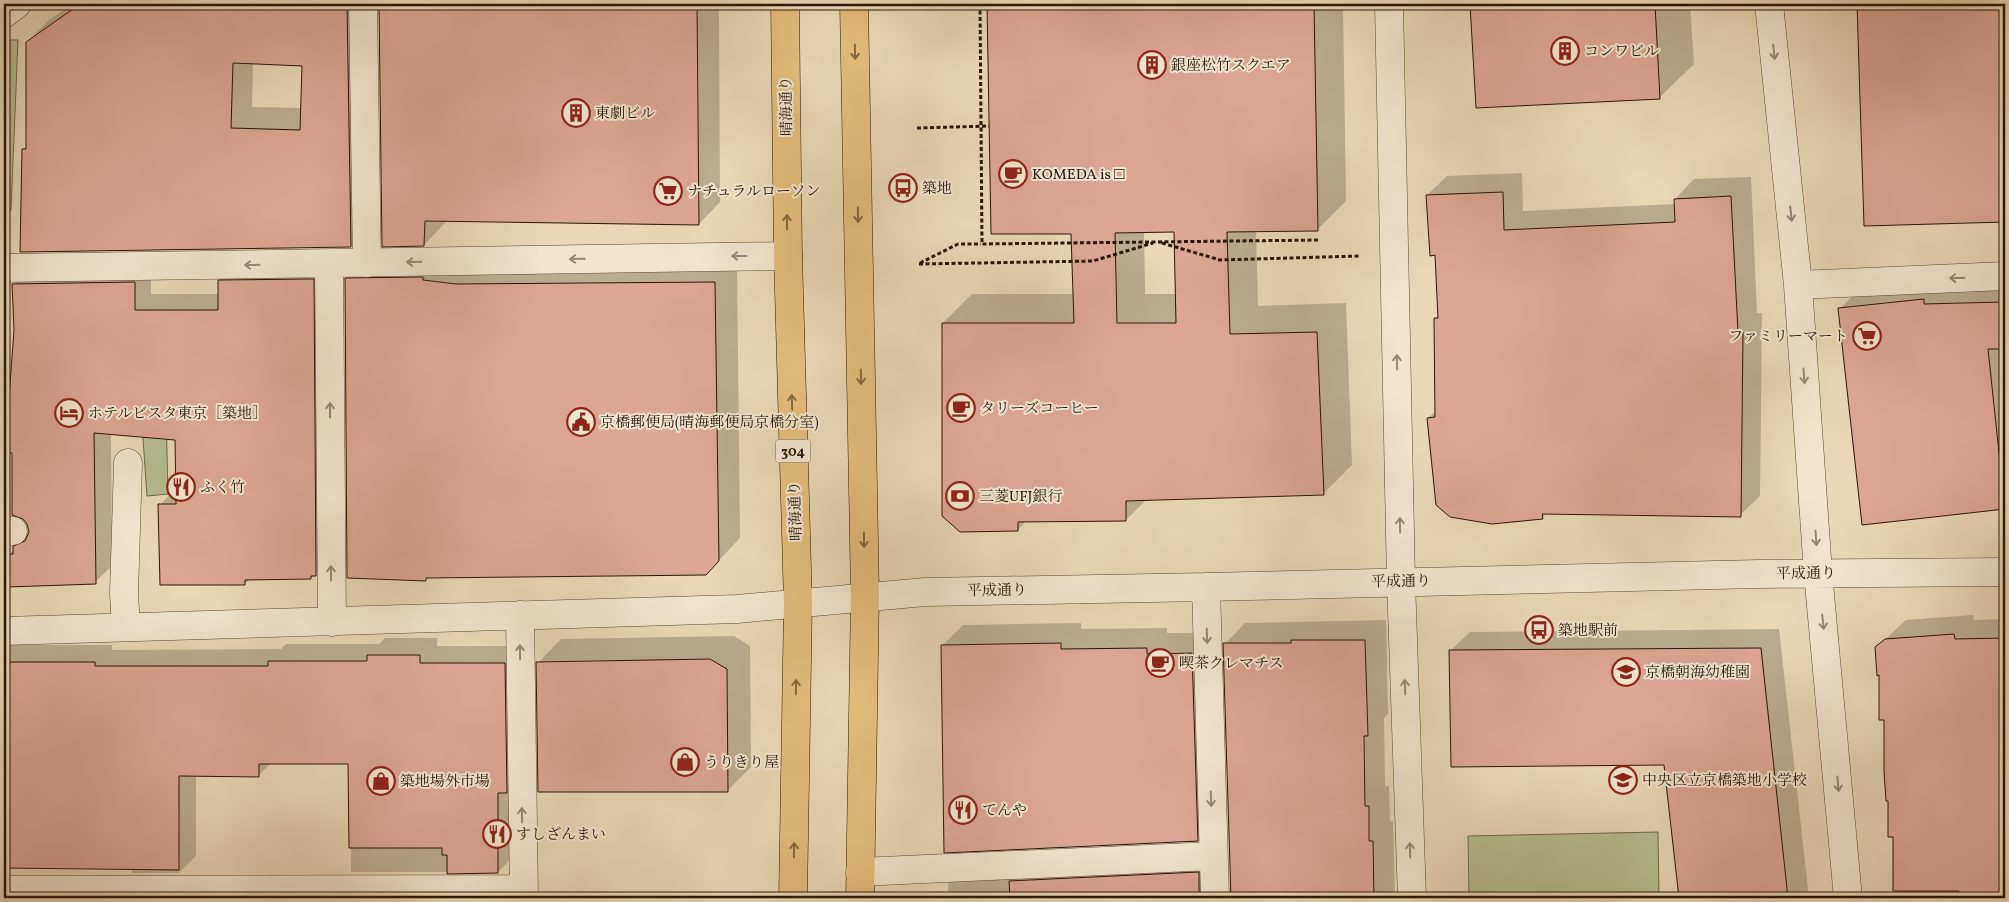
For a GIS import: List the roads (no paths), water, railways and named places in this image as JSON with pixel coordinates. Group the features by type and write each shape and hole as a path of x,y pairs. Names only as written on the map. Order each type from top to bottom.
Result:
{"main road":[{"name":"晴海通り","path":"785,4 788,256 798,603 793,898"},
{"path":"854,4 865,595 860,885"}],"street":[{"path":"4,14 17,4"},
{"path":"363,4 367,263"},
{"path":"1389,4 1401,581 1412,898"},
{"path":"1769,4 1798,285 1818,573 1848,898"},
{"path":"4,268 788,256"},
{"path":"329,264 332,622"},
{"path":"1798,285 2005,276"},
{"path":"126,627 124,594 128,463"},
{"name":"平成通り","path":"4,631 737,608 865,595 926,592 1206,588 1401,581 1818,573 2005,572"},
{"path":"1206,588 1215,898"},
{"path":"4,890 523,894 520,615"},
{"path":"860,885 914,870 1213,856"}],"place":[{"name":"コンワビル","path":"1565,51"},
{"name":"銀座松竹スクエア","path":"1152,65"},
{"name":"東劇ビル","path":"576,113"},
{"name":"KOMEDA is □","path":"1013,174"},
{"name":"築地","path":"903,188"},
{"name":"ナチュラルローソン","path":"668,191"},
{"name":"ファミリーマート","path":"1867,336"},
{"name":"タリーズコーヒー","path":"961,408"},
{"name":"ホテルビスタ東京［築地］","path":"69,413"},
{"name":"京橋郵便局(晴海郵便局京橋分室)","path":"581,422"},
{"name":"ふく竹","path":"181,487"},
{"name":"三菱UFJ銀行","path":"960,496"},
{"name":"築地駅前","path":"1539,630"},
{"name":"喫茶クレマチス","path":"1160,663"},
{"name":"京橋朝海幼稚園","path":"1626,672"},
{"name":"うりきり屋","path":"685,762"},
{"name":"中央区立京橋築地小学校","path":"1623,780"},
{"name":"築地場外市場","path":"381,781"},
{"name":"てんや","path":"963,810"},
{"name":"すしざんまい","path":"497,834"}]}
